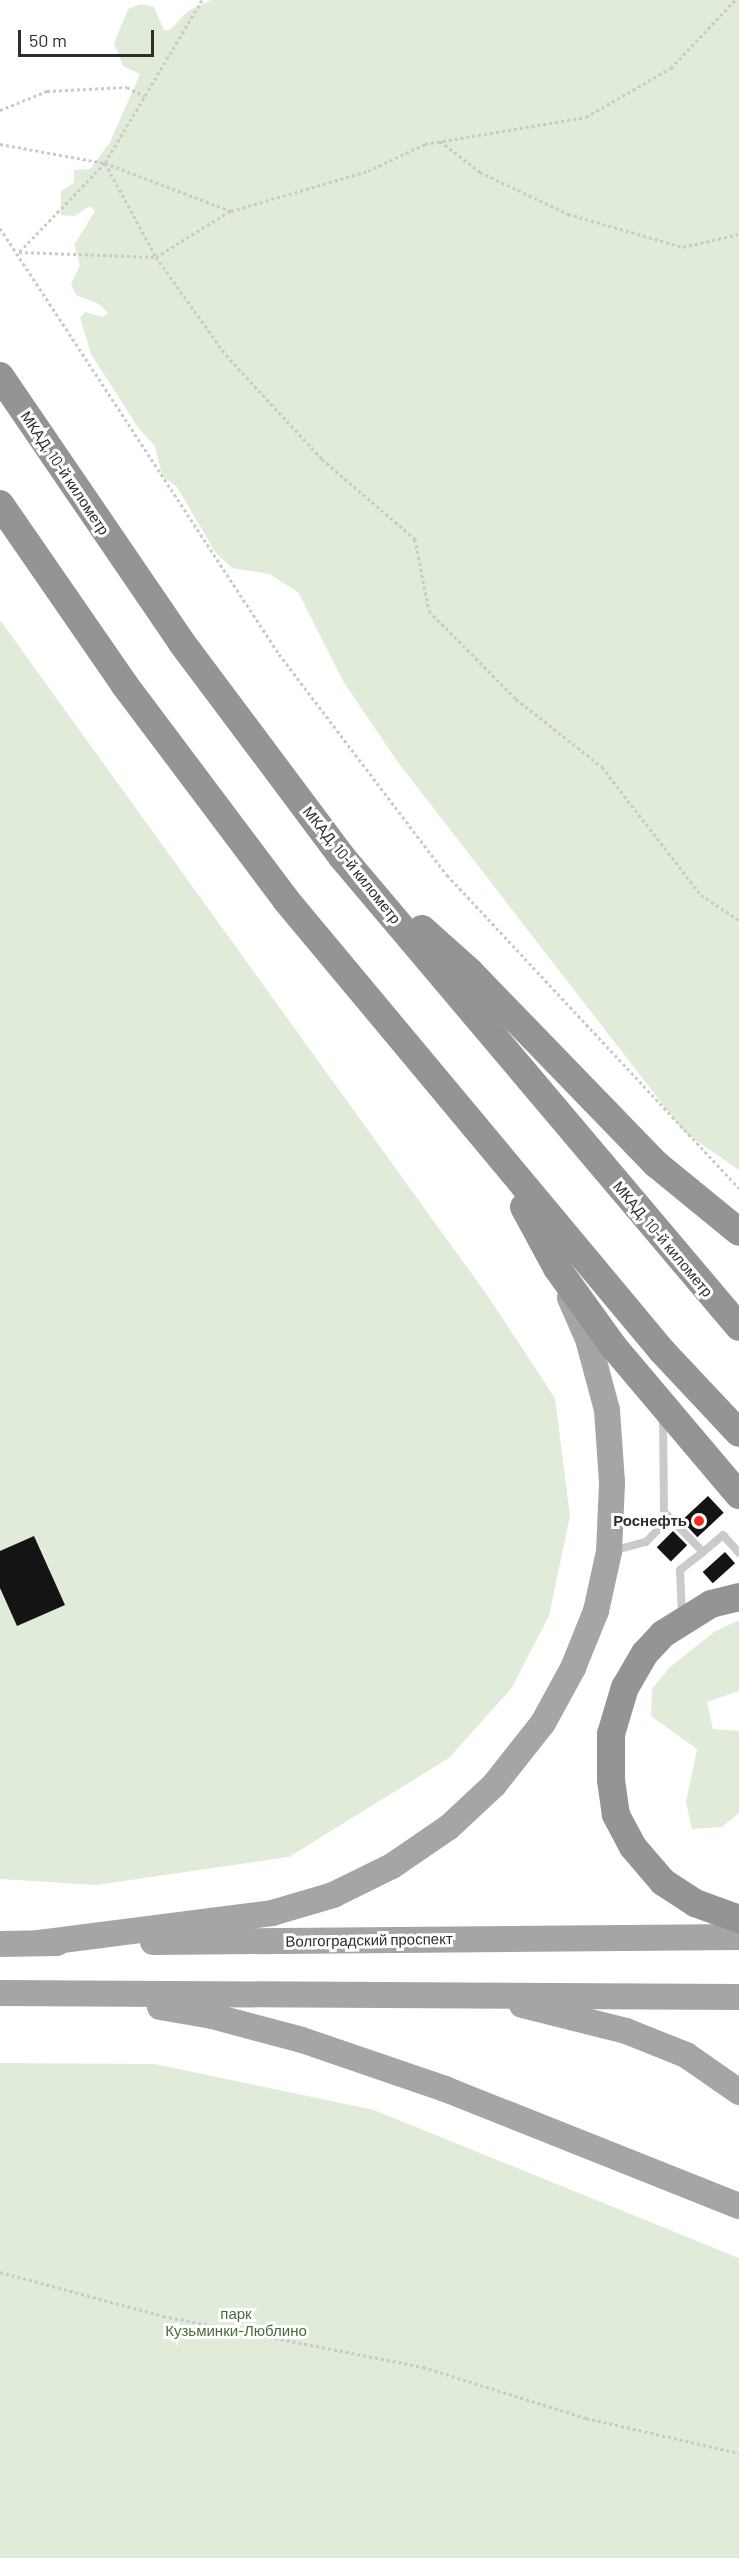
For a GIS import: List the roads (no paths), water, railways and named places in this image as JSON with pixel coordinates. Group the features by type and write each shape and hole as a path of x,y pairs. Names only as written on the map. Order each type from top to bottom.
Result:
{"highway":[{"name":"МКАД, 10-й километр","path":"0,376 182,643 342,856 739,1327"},
{"path":"0,504 124,684 279,891 470,1125 662,1351 739,1433"},
{"path":"342,856 469,971 656,1164 739,1232"},
{"path":"470,1125 518,1197 557,1268 662,1407 739,1495"},
{"path":"739,1597 711,1604 682,1621 645,1653 625,1687 611,1734 611,1780 616,1815 633,1847 663,1882 695,1903 739,1919"}],"main road":[{"path":"39,1943 272,1913 333,1895 392,1866 495,1785 543,1723 573,1668 596,1611 609,1552 612,1482 607,1410 588,1339 557,1268"},
{"name":"Волгоградский проспект","path":"0,1944 739,1936"},
{"path":"0,1993 739,1997"},
{"path":"83,1994 212,2016 302,2040 445,2089 739,2206"},
{"path":"495,1996 626,2031 686,2055 739,2092"}],"lane":[{"path":"662,1407 664,1512 703,1552"},
{"path":"609,1552 646,1542 669,1518"},
{"path":"682,1621 680,1570 723,1535 739,1553"}],"place":[{"name":"Роснефть","path":"699,1521"}],"park label":[{"name":"парк Кузьминки-Люблино","path":"236,2322"}]}
